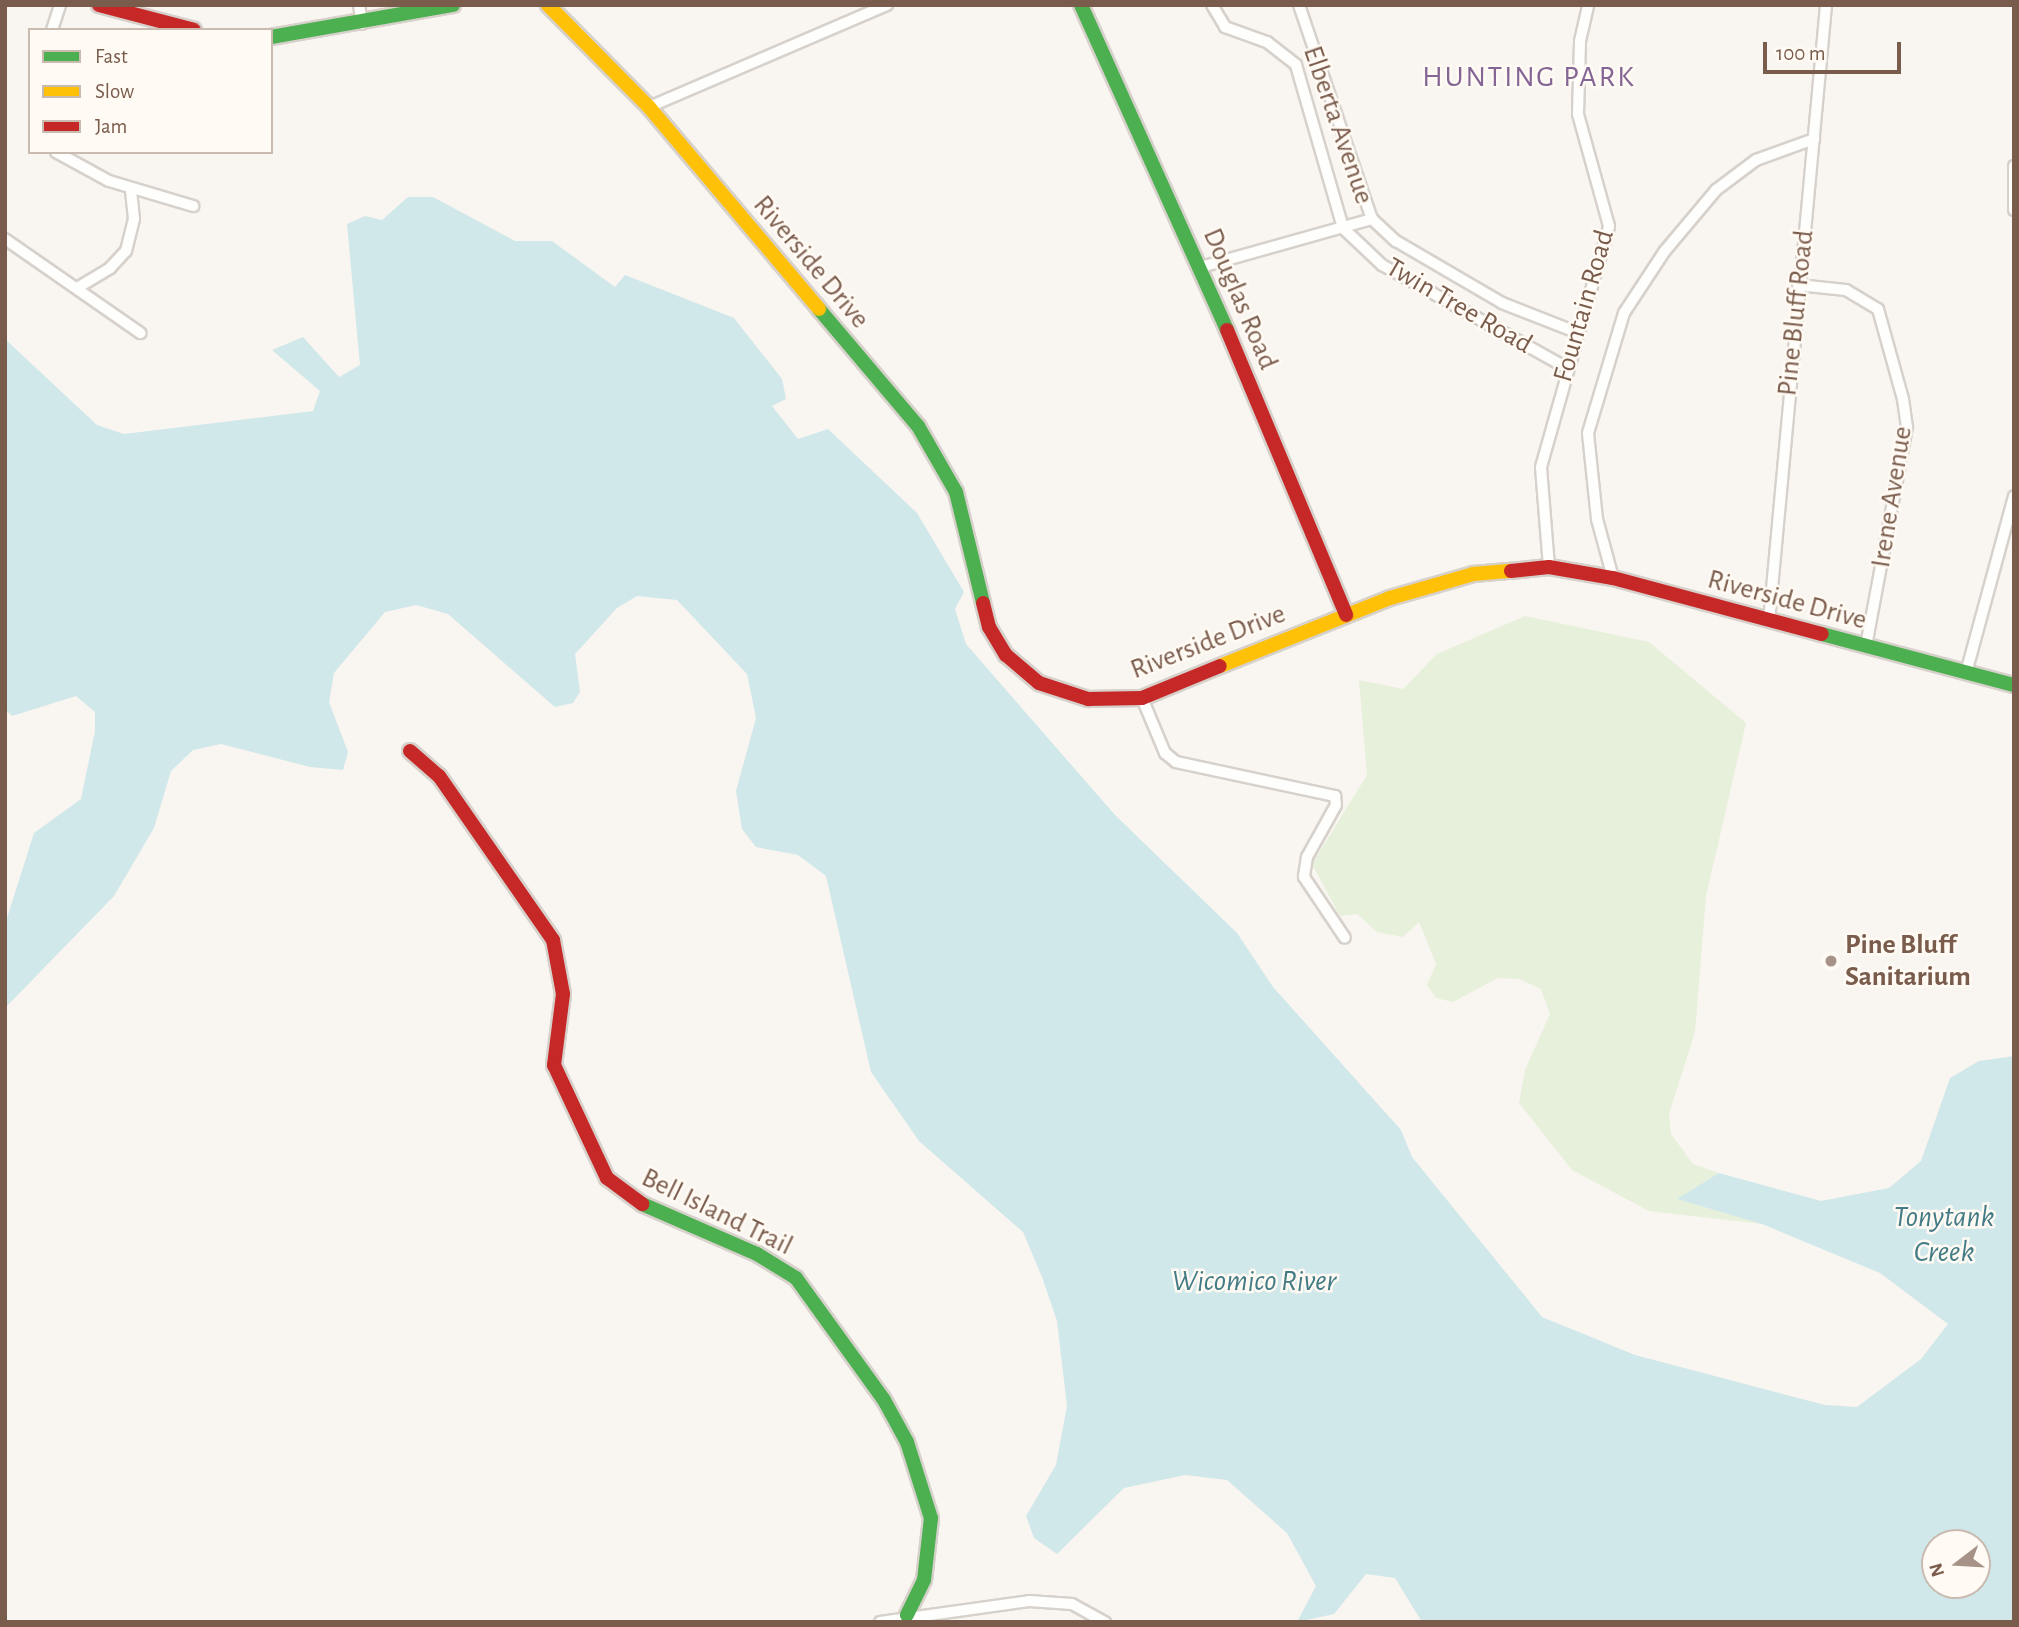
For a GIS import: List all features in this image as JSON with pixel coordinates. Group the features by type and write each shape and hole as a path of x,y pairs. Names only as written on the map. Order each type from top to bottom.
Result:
{"street":[{"path":"53,28 60,5"},
{"path":"99,5 152,22 184,28"},
{"path":"152,5 152,22"},
{"path":"359,5 362,24"},
{"path":"273,37 362,24 453,5"},
{"name":"Riverside Drive","path":"548,5 649,107 943,462 956,492 989,627 1006,654 1039,683 1061,693 1088,699 1142,698 1346,615 1473,574 1549,567 1613,578 1866,648 2014,685"},
{"path":"649,107 887,5"},
{"name":"Douglas Road","path":"1081,5 1201,267 1346,615"},
{"path":"1212,5 1225,27 1267,42 1296,65 1343,228"},
{"name":"Elberta Avenue","path":"1299,5 1371,219 1396,241 1502,303 1576,332"},
{"name":"Fountain Road","path":"1549,567 1541,467 1609,218 1588,166 1578,114 1580,41 1588,5"},
{"name":"Pine Bluff Road","path":"1769,621 1826,5"},
{"path":"1613,578 1594,502 1588,433 1624,313 1664,252 1716,190 1756,160 1814,139"},
{"path":"60,154 131,189 193,206"},
{"path":"2014,166 2014,210"},
{"path":"77,288 110,268 126,251 134,219 131,189"},
{"path":"1201,267 1371,219"},
{"name":"Twin Tree Road","path":"1343,228 1382,265 1567,368"},
{"path":"5,239 140,333"},
{"name":"Irene Avenue","path":"1798,285 1846,290 1878,309 1904,405 1907,427 1866,648"},
{"path":"1966,673 2014,496"},
{"path":"1142,698 1165,753 1176,762 1332,795 1336,805 1307,857 1304,877 1345,938"},
{"name":"Bell Island Trail","path":"410,751 439,776 553,940 563,994 554,1065 607,1178 631,1199 757,1254 796,1278 884,1400 907,1442 931,1518 924,1580 907,1615"},
{"path":"880,1622 907,1615 1029,1601 1072,1605 1104,1620"}],"green space":[{"path":"1525,616 1649,642 1746,723 1706,896 1695,1032 1669,1114 1671,1134 1693,1164 1719,1173 1678,1199 1762,1224 1649,1211 1572,1170 1519,1103 1525,1070 1550,1014 1541,989 1519,979 1498,978 1453,1002 1436,998 1427,985 1436,964 1419,922 1403,937 1377,932 1357,914 1340,916 1312,864 1367,775 1359,680 1403,689 1437,654"}],"water":[{"name":"Wicomico River","path":"408,197 433,197 515,241 552,241 615,287 625,275 734,318 782,379 786,399 772,406 798,439 828,429 917,513 964,592 955,609 966,644 1115,815 1237,933 1273,987 1401,1130 1412,1157 1542,1317 1635,1355 1825,1405 1857,1407 1921,1359 1948,1324 1880,1273 1762,1224 1677,1199 1719,1173 1821,1201 1889,1188 1921,1161 1950,1078 1979,1061 2014,1056 2014,1622 1422,1622 1395,1578 1366,1574 1334,1614 1297,1622 1316,1586 1287,1533 1227,1480 1185,1475 1124,1488 1057,1554 1034,1538 1026,1516 1056,1465 1067,1406 1057,1321 1042,1277 1023,1232 919,1141 871,1072 826,876 798,855 756,847 742,829 736,791 756,718 747,674 677,600 637,596 617,608 575,654 580,692 573,703 555,707 448,614 416,605 385,612 334,673 329,702 348,752 343,770 310,767 221,744 193,750 171,771 154,828 114,896 5,1008 7,918 34,833 81,799 95,731 95,712 76,696 12,716 5,709 5,339 97,425 124,434 313,411 320,391 272,350 303,337 339,377 360,365 347,224 365,216 382,220"}],"traffic: fast":[{"path":"273,37 453,5"},
{"path":"1081,5 1227,330"},
{"path":"819,309 918,426 956,492 983,603"},
{"path":"1822,634 2014,685"},
{"path":"642,1204 757,1254 796,1278 884,1400 907,1442 931,1518 924,1580 907,1615"}],"traffic: slow":[{"path":"548,5 649,107 819,309"},
{"path":"1220,666 1390,598 1473,574 1511,571"}],"traffic: jam":[{"path":"99,5 186,28"},
{"path":"1227,330 1346,615"},
{"path":"1511,571 1549,567 1613,578 1822,634"},
{"path":"983,603 989,627 1006,655 1039,683 1088,699 1142,698 1220,666"},
{"path":"410,751 439,776 553,940 563,994 554,1065 607,1178 642,1204"}],"place":[{"name":"Pine Bluff Sanitarium","path":"1831,961"}],"district":[{"name":"HUNTING PARK","path":"1529,77"}],"water label":[{"name":"Tonytank Creek","path":"1944,1234"}]}
